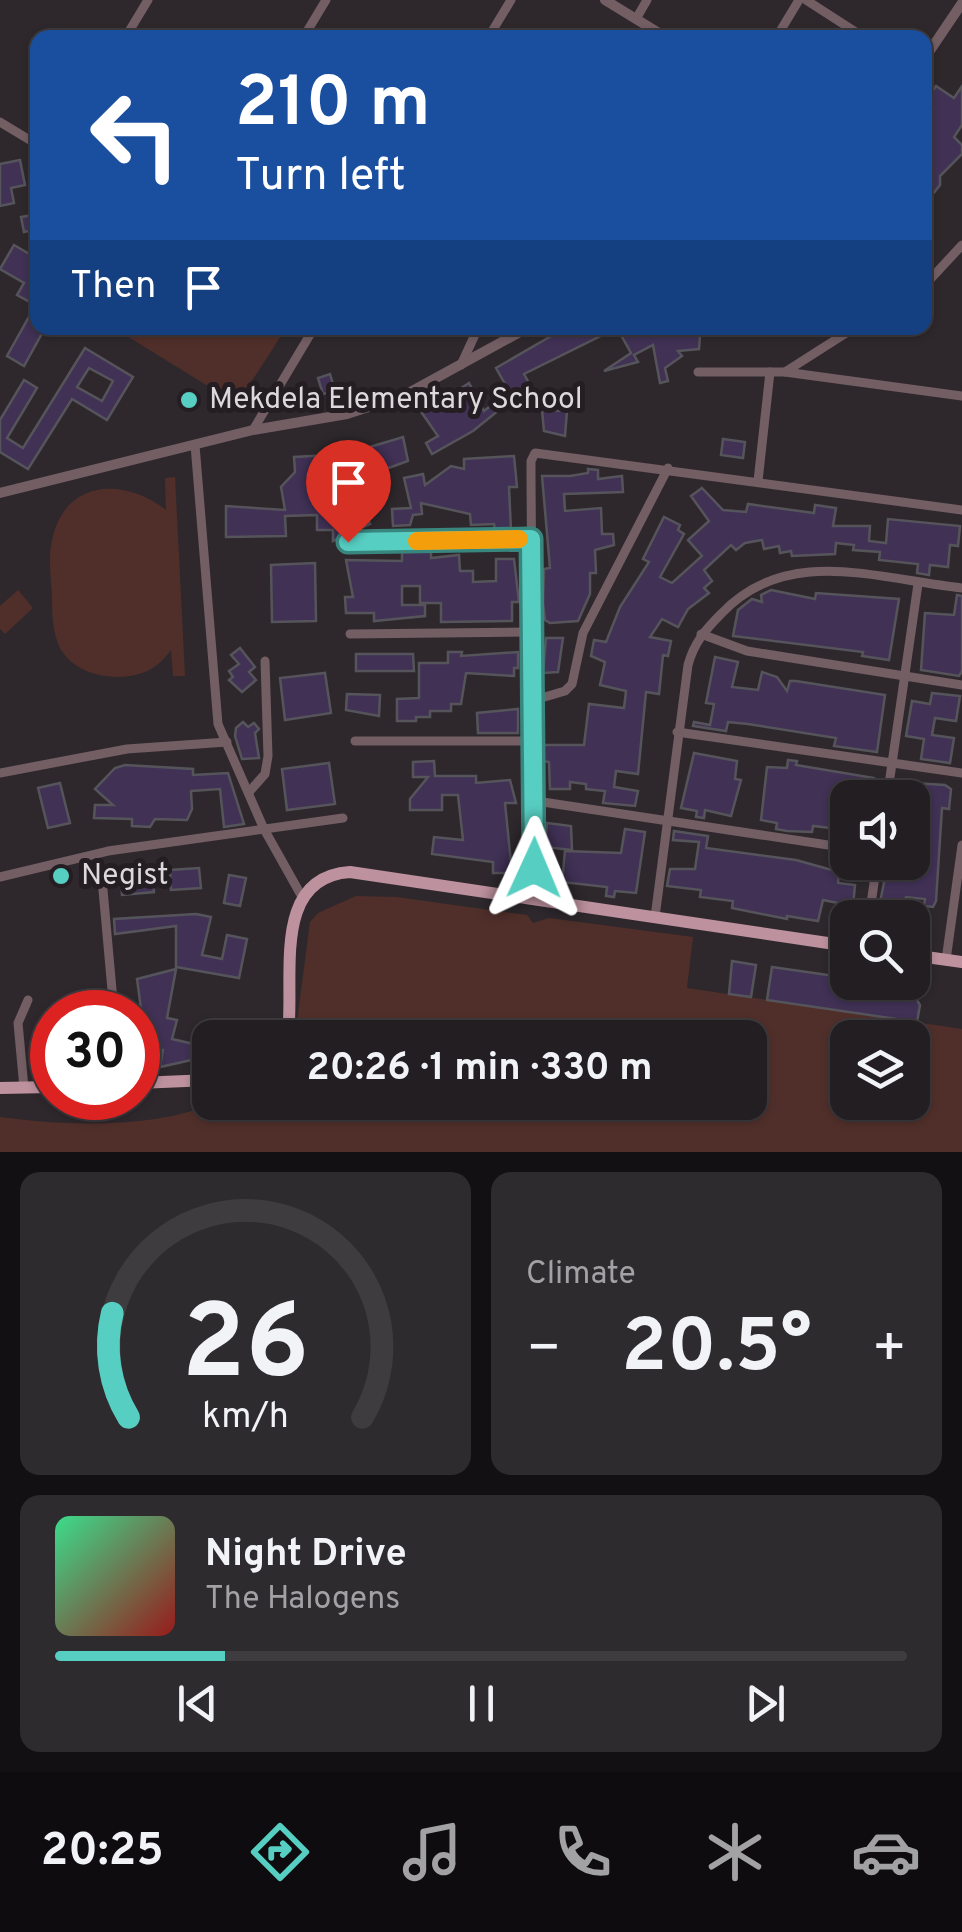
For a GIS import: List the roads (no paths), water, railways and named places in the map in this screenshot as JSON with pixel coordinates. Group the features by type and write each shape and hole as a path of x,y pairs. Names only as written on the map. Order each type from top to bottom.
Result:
{"main road":[{"path":"289,1020 294,923 301,895 318,880 350,872 830,943"},
{"path":"930,958 962,962"},
{"path":"160,1082 192,1081"},
{"path":"0,1088 30,1088"}],"street":[{"path":"130,30 148,0"},
{"path":"308,30 326,0"},
{"path":"493,30 511,0"},
{"path":"605,0 652,30"},
{"path":"636,19 647,0"},
{"path":"782,30 803,0 853,30"},
{"path":"932,48 960,6"},
{"path":"0,122 30,139"},
{"path":"932,277 962,245"},
{"path":"252,430 310,335"},
{"path":"461,365 475,335"},
{"path":"0,494 252,430 348,414 405,395 515,335"},
{"path":"785,372 843,335"},
{"path":"698,372 785,372 962,396"},
{"path":"758,481 770,372"},
{"path":"195,445 218,724 264,828 301,895"},
{"path":"534,900 536,802 530,632 531,461 535,453 962,510"},
{"path":"531,701 565,691 572,684 582,633 668,468"},
{"path":"348,542 531,539"},
{"path":"655,917 677,732 688,665 701,634 734,600 785,573 813,570 962,588"},
{"path":"890,780 918,584"},
{"path":"350,634 530,632"},
{"path":"701,634 748,651 962,685"},
{"path":"248,792 265,774 268,756 265,661"},
{"path":"677,732 962,773"},
{"path":"355,741 532,741"},
{"path":"0,773 127,748 227,742"},
{"path":"536,802 830,846"},
{"path":"0,877 108,850 343,818"},
{"path":"946,960 962,844"},
{"path":"102,878 112,990"},
{"path":"24,1088 18,1023 28,1000"}],"place":[{"name":"Mekdela Elementary School","path":"189,400"},
{"name":"Negist","path":"61,876"}]}
